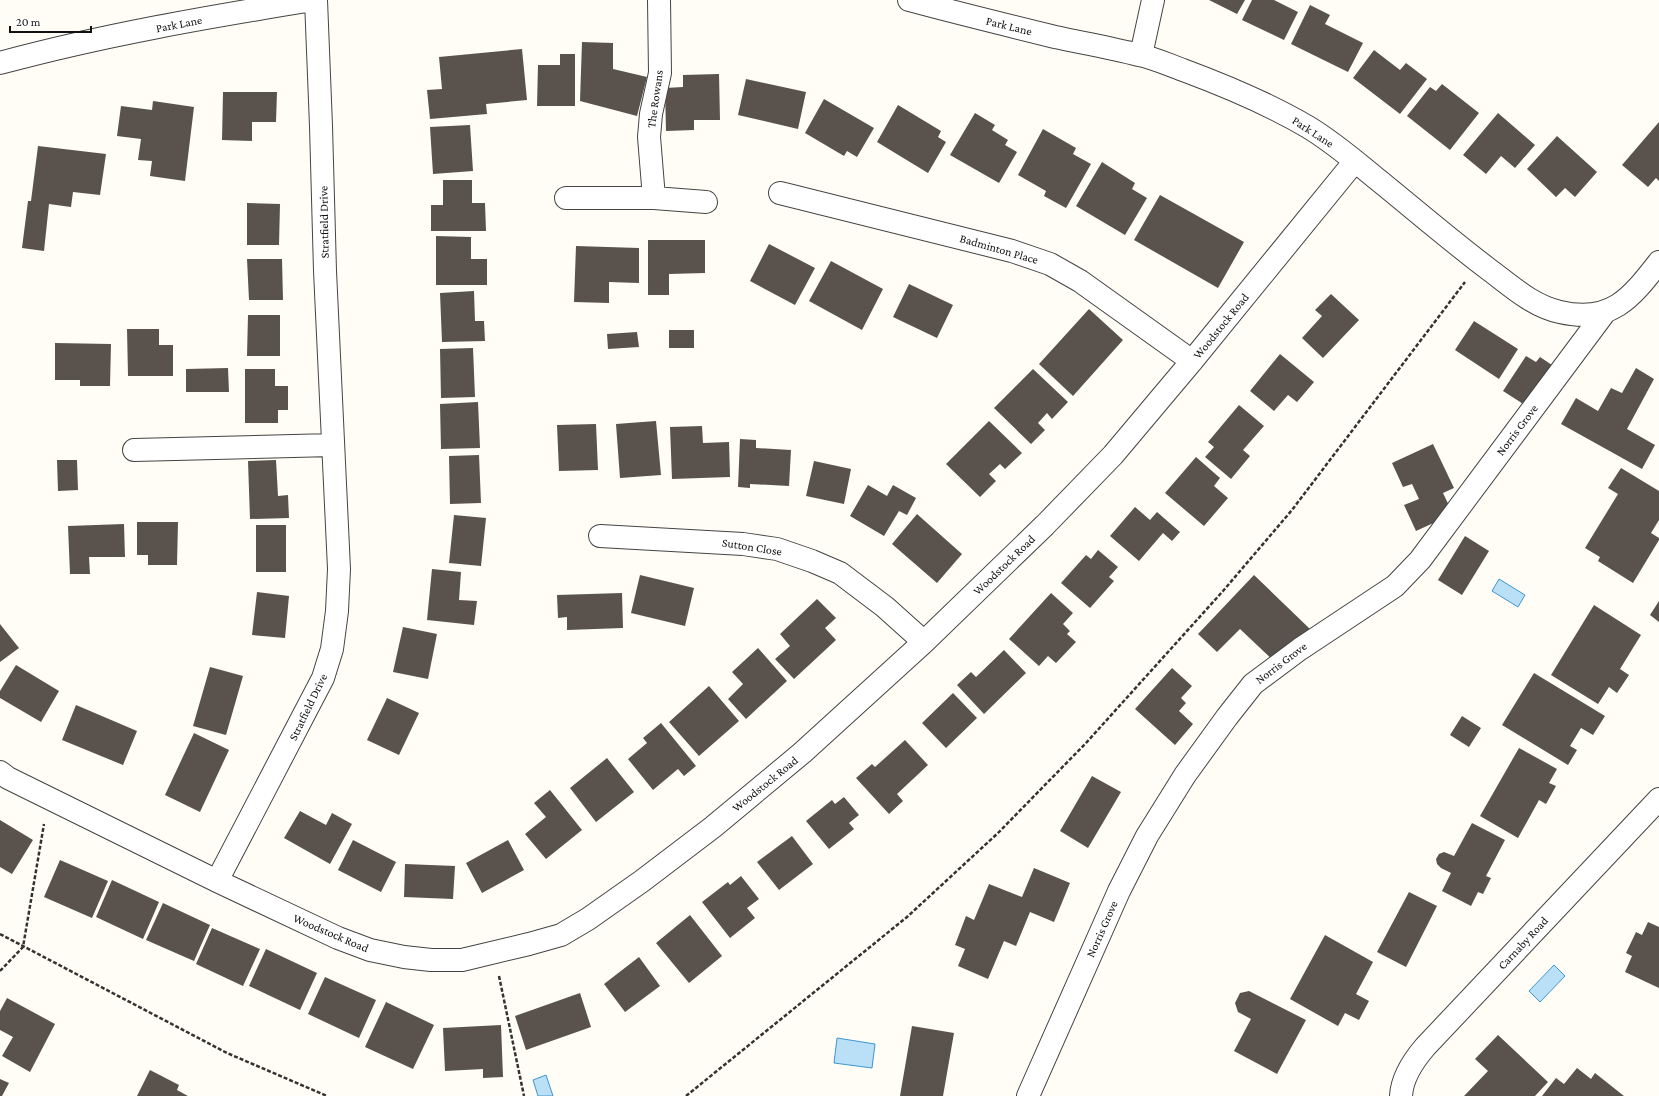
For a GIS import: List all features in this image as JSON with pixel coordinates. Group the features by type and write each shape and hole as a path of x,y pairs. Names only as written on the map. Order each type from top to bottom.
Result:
{"street":[{"name":"Park Lane","path":"0,63 108,37 314,0"},
{"name":"Stratfield Drive","path":"217,881 323,678 332,649 337,611 339,569 332,445 314,0"},
{"name":"The Rowans","path":"654,198 649,137 651,114 660,73 659,0"},
{"name":"Park Lane","path":"909,0 1057,37 1141,55 1222,84 1260,102 1309,128 1356,161 1479,262 1522,294 1540,305 1560,312 1588,316 1605,312 1622,304 1637,291 1659,262"},
{"path":"1141,55 1153,0"},
{"name":"Woodstock Road","path":"0,772 8,778 217,881 338,938 370,950 404,957 431,960 462,960 560,935 588,919 642,881 713,827 802,753 924,642 1045,525 1107,461 1192,361 1356,161"},
{"name":"Badminton Place","path":"780,193 1005,249 1050,264 1080,281 1192,361"},
{"path":"566,198 654,198 706,202"},
{"name":"Norris Grove","path":"1028,1096 1119,891 1147,836 1185,775 1223,722 1253,684 1300,649 1395,586 1420,560 1605,312"},
{"path":"134,450 332,445"},
{"name":"Sutton Close","path":"600,536 743,544 777,549 812,561 840,573 885,607 924,642"},
{"name":"Carnaby Road","path":"1401,1096 1407,1073 1412,1062 1425,1047 1659,799"}],"path":[{"path":"686,1096 907,917 998,833 1086,743 1223,591 1292,510 1463,286 1479,262"},
{"path":"0,971 23,947 48,798"},
{"path":"0,934 227,1053 327,1096"},
{"path":"494,952 524,1096"}],"water":[{"path":"1499,579 1525,595 1518,607 1492,591"},
{"path":"1554,965 1565,976 1540,1002 1529,991"},
{"path":"837,1038 875,1044 872,1068 834,1063"},
{"path":"546,1075 553,1096 538,1096 533,1080"}],"building":[{"path":"1209,0 1245,0 1237,14"},
{"path":"1252,0 1274,0 1298,12 1284,40 1242,20"},
{"path":"1310,5 1330,15 1325,24 1363,43 1348,72 1291,44"},
{"path":"582,42 613,43 613,69 647,77 637,116 580,101"},
{"path":"522,49 527,100 486,104 487,114 430,119 427,90 442,89 439,57"},
{"path":"1374,50 1400,70 1406,63 1427,79 1400,114 1353,78"},
{"path":"560,54 575,54 575,106 537,106 538,65 560,65"},
{"path":"719,74 720,120 694,120 694,130 666,131 665,88 683,87 683,75"},
{"path":"746,79 806,92 798,129 738,115"},
{"path":"1442,84 1479,113 1450,150 1407,116 1430,87 1436,91"},
{"path":"223,92 277,92 276,122 252,122 252,141 222,140"},
{"path":"824,99 874,128 857,157 847,151 844,156 805,133"},
{"path":"153,101 194,107 185,181 150,176 152,161 138,160 141,139 117,136 121,106 152,110"},
{"path":"898,105 941,131 938,137 946,142 928,173 877,142"},
{"path":"975,113 995,125 992,130 1008,140 1005,145 1017,152 999,183 950,155"},
{"path":"1498,113 1535,145 1515,168 1501,156 1486,174 1463,155"},
{"path":"1659,122 1659,181 1656,178 1648,187 1622,165"},
{"path":"470,125 473,171 433,174 430,127"},
{"path":"1043,129 1076,148 1073,154 1091,164 1066,208 1044,196 1046,191 1018,175"},
{"path":"1557,136 1597,172 1575,197 1565,188 1556,197 1527,169"},
{"path":"38,146 106,154 100,195 73,192 71,207 49,204 44,251 22,248 28,201 31,201"},
{"path":"1102,162 1135,183 1132,189 1147,198 1125,235 1076,206"},
{"path":"443,180 472,180 472,203 485,203 486,231 431,231 431,205 443,205"},
{"path":"1160,195 1244,242 1218,288 1134,240"},
{"path":"247,203 280,204 279,245 247,245"},
{"path":"436,236 471,237 471,259 487,259 487,285 436,285"},
{"path":"648,240 705,240 705,273 669,274 669,295 648,295"},
{"path":"769,244 815,268 795,305 750,281"},
{"path":"576,246 639,248 639,283 609,282 609,303 574,302"},
{"path":"247,259 282,259 283,300 249,300"},
{"path":"831,261 883,289 862,330 809,301"},
{"path":"909,284 953,305 937,338 893,317"},
{"path":"474,291 475,321 484,321 485,341 442,342 440,293"},
{"path":"1331,294 1359,320 1323,358 1302,338 1322,316 1315,310"},
{"path":"1089,309 1123,340 1073,396 1039,364"},
{"path":"248,315 280,315 280,356 247,356"},
{"path":"1474,321 1518,349 1499,379 1455,350"},
{"path":"127,329 159,329 159,345 173,345 173,376 128,376"},
{"path":"669,330 694,330 694,348 669,348"},
{"path":"637,332 639,347 608,349 607,334"},
{"path":"55,343 111,344 110,386 80,386 80,380 55,380"},
{"path":"473,348 475,397 441,398 440,349"},
{"path":"1280,354 1314,382 1297,402 1288,395 1274,411 1250,391"},
{"path":"1526,356 1536,362 1540,357 1558,369 1531,409 1503,391"},
{"path":"228,368 229,392 186,392 186,369"},
{"path":"1636,368 1654,379 1627,429 1655,445 1642,469 1561,424 1576,398 1598,411 1611,388 1622,393"},
{"path":"245,369 275,369 275,386 288,386 288,410 278,410 278,423 245,423"},
{"path":"1033,369 1068,402 1052,419 1047,413 1038,423 1045,430 1031,444 994,408"},
{"path":"478,402 480,448 441,449 440,404"},
{"path":"1239,405 1264,426 1243,450 1250,456 1231,479 1205,457 1214,447 1208,442"},
{"path":"656,421 661,475 620,478 616,424"},
{"path":"989,421 1022,453 1005,469 1000,464 989,474 996,481 980,497 946,464"},
{"path":"596,424 598,470 559,471 557,425"},
{"path":"702,426 703,443 729,442 730,477 672,479 670,427"},
{"path":"740,439 756,440 756,448 791,450 789,486 750,484 750,488 738,487"},
{"path":"1433,444 1454,488 1443,493 1453,514 1416,531 1404,505 1419,499 1412,484 1403,487 1392,463"},
{"path":"479,455 481,503 450,504 449,456"},
{"path":"1196,457 1220,478 1214,486 1228,498 1204,526 1165,493"},
{"path":"57,460 77,460 78,490 58,491"},
{"path":"276,460 278,496 288,495 289,518 250,519 248,461"},
{"path":"814,461 851,469 844,504 806,496"},
{"path":"1621,468 1659,491 1659,520 1651,533 1659,538 1659,540 1633,583 1598,561 1600,557 1585,548 1618,494 1608,488"},
{"path":"868,485 887,496 893,485 916,498 907,515 899,511 884,536 850,516"},
{"path":"1135,507 1150,520 1157,512 1180,532 1172,541 1163,533 1139,561 1110,536"},
{"path":"917,514 962,554 937,583 892,544"},
{"path":"454,515 486,518 481,566 449,563"},
{"path":"137,522 178,522 177,565 148,565 148,555 137,555"},
{"path":"124,524 125,557 89,557 90,574 70,574 68,526"},
{"path":"256,525 286,525 286,572 256,572"},
{"path":"1465,536 1489,551 1462,595 1438,580"},
{"path":"1098,550 1118,567 1109,577 1114,581 1090,608 1061,583 1086,555 1091,559"},
{"path":"432,569 461,572 459,600 477,601 474,625 427,620"},
{"path":"640,575 694,588 685,626 631,613"},
{"path":"1254,575 1310,629 1277,664 1240,629 1217,652 1198,634"},
{"path":"257,592 289,596 285,638 252,635"},
{"path":"622,593 623,628 567,630 567,617 558,618 557,595"},
{"path":"1051,593 1073,613 1063,624 1070,631 1067,634 1076,642 1056,663 1048,656 1039,666 1009,639"},
{"path":"817,599 836,618 825,628 836,640 794,679 775,659 790,646 780,634"},
{"path":"1659,601 1659,622 1650,615"},
{"path":"1594,605 1641,635 1620,669 1629,675 1617,693 1609,687 1598,704 1551,675"},
{"path":"0,624 19,648 0,662"},
{"path":"403,627 437,634 428,679 393,672"},
{"path":"758,648 787,681 746,719 728,699 743,684 732,672"},
{"path":"1004,650 1026,673 984,714 957,685 971,672 976,677"},
{"path":"16,665 59,691 41,722 0,698 0,691"},
{"path":"210,667 243,676 226,735 193,726"},
{"path":"1172,668 1192,686 1181,698 1186,703 1179,711 1193,724 1175,745 1135,709"},
{"path":"1534,673 1605,716 1593,735 1581,728 1570,746 1577,750 1568,765 1502,725"},
{"path":"709,686 739,721 699,756 669,722"},
{"path":"953,693 977,718 946,748 922,723"},
{"path":"387,698 419,713 399,755 367,740"},
{"path":"76,705 137,731 123,765 62,740"},
{"path":"1462,716 1481,728 1469,747 1450,735"},
{"path":"661,723 696,766 684,776 678,769 653,790 628,759 647,743 643,738"},
{"path":"194,733 229,750 200,812 165,795"},
{"path":"905,740 928,765 897,794 903,801 889,814 856,778 872,764 875,767"},
{"path":"1519,748 1557,769 1549,783 1556,786 1546,804 1539,800 1518,838 1480,816"},
{"path":"607,758 634,792 596,822 570,788"},
{"path":"1092,776 1121,792 1088,848 1060,831"},
{"path":"550,790 582,830 546,859 525,834 546,817 534,803"},
{"path":"844,797 859,815 849,823 854,829 829,849 806,821 832,800 835,804"},
{"path":"300,811 326,825 332,813 352,824 330,864 284,838"},
{"path":"0,820 33,840 12,874 0,867"},
{"path":"1472,823 1505,840 1486,876 1491,878 1483,894 1478,892 1471,906 1442,891 1451,873 1441,868 1437,864 1436,859 1439,854 1444,852 1454,856"},
{"path":"792,836 813,864 779,890 757,862"},
{"path":"353,840 396,862 381,892 338,870"},
{"path":"508,840 524,870 482,893 466,863"},
{"path":"60,860 108,881 92,918 44,897"},
{"path":"405,864 455,866 453,899 404,897"},
{"path":"1034,868 1070,883 1054,922 1030,912 1016,946 1004,941 988,979 958,966 965,949 955,945 966,916 974,920 989,884 1022,897"},
{"path":"741,876 759,899 747,908 755,918 730,938 702,902 728,882 730,885"},
{"path":"112,880 159,902 143,939 96,917"},
{"path":"1409,892 1437,906 1406,967 1377,952"},
{"path":"163,903 210,925 194,961 146,940"},
{"path":"690,915 722,956 689,983 656,943"},
{"path":"1648,922 1659,927 1659,988 1625,972 1632,956 1626,953 1636,932 1642,935"},
{"path":"212,928 260,949 243,986 196,964"},
{"path":"1325,935 1373,962 1356,994 1369,1001 1359,1020 1345,1013 1338,1026 1290,999"},
{"path":"266,949 317,973 300,1010 249,986"},
{"path":"639,957 660,986 625,1012 604,984"},
{"path":"325,977 376,1000 359,1038 308,1014"},
{"path":"1249,991 1306,1020 1277,1074 1234,1051 1251,1019 1238,1012 1235,1003 1240,993"},
{"path":"580,993 591,1027 526,1050 515,1016"},
{"path":"7,998 55,1024 30,1072 2,1056 13,1037 0,1030 0,1011"},
{"path":"386,1002 434,1025 413,1069 365,1047"},
{"path":"501,1025 503,1077 483,1078 483,1069 445,1071 443,1028"},
{"path":"912,1026 954,1033 943,1096 900,1096"},
{"path":"1498,1035 1548,1082 1535,1096 1464,1096 1488,1071 1475,1059"},
{"path":"1577,1068 1591,1079 1595,1073 1624,1096 1542,1096 1556,1078 1564,1084"},
{"path":"150,1070 179,1085 177,1090 188,1096 137,1096"},
{"path":"0,1079 9,1083 2,1096 0,1096"}]}
